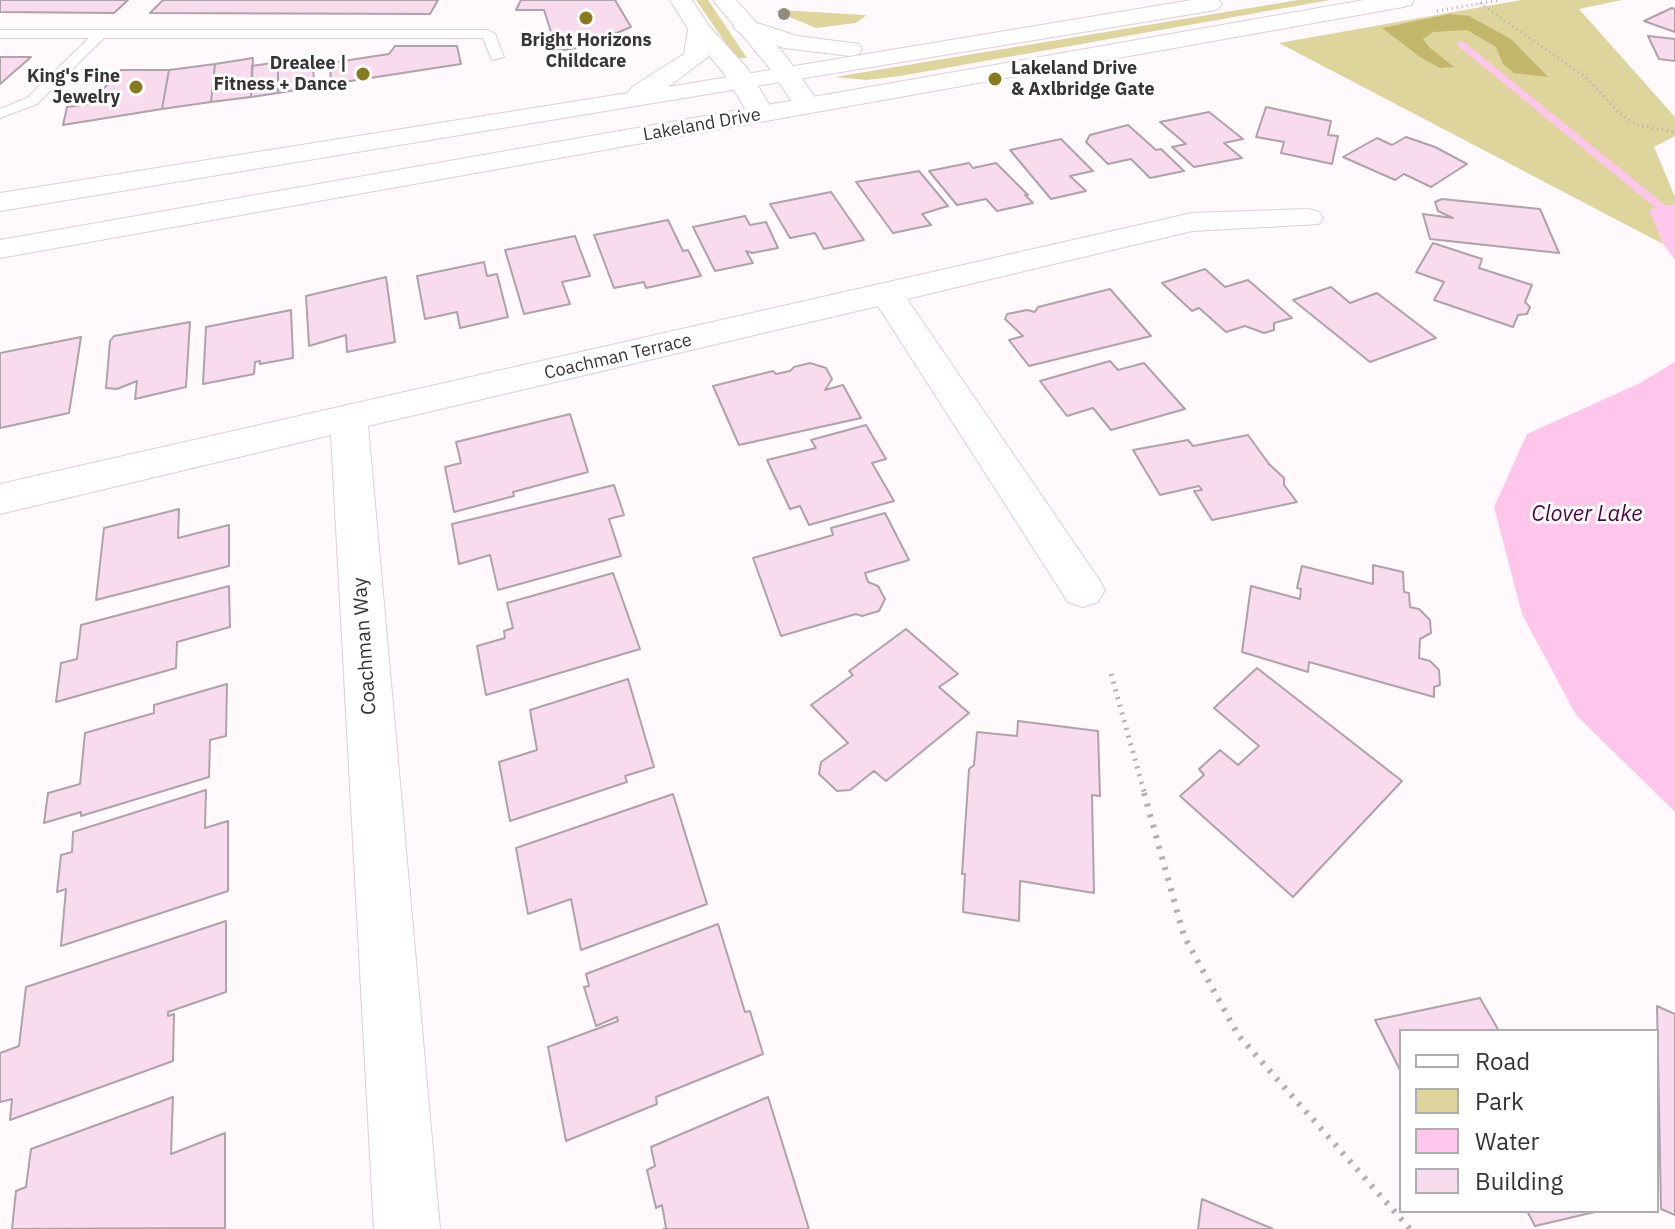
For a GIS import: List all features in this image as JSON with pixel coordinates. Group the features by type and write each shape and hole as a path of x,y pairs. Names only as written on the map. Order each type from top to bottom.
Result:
{"main road":[{"path":"681,0 762,114"},
{"path":"724,0 787,75 808,106"},
{"name":"Lakeland Drive","path":"0,199 629,101 1232,0"},
{"name":"Lakeland Drive","path":"0,249 1403,0"},
{"path":"745,26 812,46 929,51"},
{"path":"629,101 696,57 700,30"},
{"name":"Coachman Terrace","path":"349,419 1192,222 1308,218"},
{"path":"887,294 1083,590"},
{"path":"0,499 349,419"},
{"name":"Coachman Way","path":"349,419 407,1229"}],"lane":[{"path":"0,114 32,101 102,33"},
{"path":"0,34 488,34 497,57"}],"path":[{"path":"1479,3 1535,39 1588,79 1619,113 1637,125 1675,132"},
{"path":"1111,674 1184,936 1238,1035 1410,1229"}],"green space":[{"path":"696,0 708,0 747,58 736,58"},
{"path":"1298,0 1330,0 900,76 867,80 835,77"},
{"path":"1521,0 1622,0 1579,9 1675,117 1675,136 1654,147 1675,197 1675,204 1650,210 1663,244 1279,43"},
{"path":"775,11 867,15 856,23 816,28"}],"shaded area":[{"path":"1450,14 1469,16 1511,39 1548,77 1514,73 1503,64 1496,47 1467,30 1433,32 1423,39 1454,67 1440,68 1382,28"}],"water":[{"path":"1675,204 1675,260 1663,244 1649,210"},
{"name":"Clover Lake","path":"1675,362 1675,812 1576,715 1522,614 1494,507 1527,434 1640,383"}],"building":[{"path":"0,0 128,0 114,13 0,12"},
{"path":"163,0 438,0 430,14 150,13"},
{"name":"Bright Horizons Childcare","path":"521,0 615,0 631,27 583,47 557,51 544,10 516,10"},
{"path":"1675,9 1675,32 1644,21"},
{"path":"1648,36 1675,39 1675,61 1659,59"},
{"name":"Drealee | Fitness + Dance","path":"395,46 457,46 461,64 331,84 330,63 389,54"},
{"path":"0,57 31,57 0,84"},
{"path":"253,58 251,97 211,102 215,64"},
{"path":"313,58 314,87 278,93 278,62"},
{"path":"278,62 278,93 251,97 252,66"},
{"path":"215,64 211,102 162,109 169,70"},
{"name":"King's Fine Jewelry","path":"121,70 169,70 162,109 63,125 67,107 89,104"},
{"path":"1266,107 1331,121 1328,135 1338,136 1332,164 1281,153 1284,142 1256,137"},
{"path":"1209,112 1243,139 1224,143 1242,158 1194,167 1172,147 1186,144 1160,122"},
{"path":"1128,125 1156,150 1161,149 1184,171 1150,178 1131,159 1108,164 1086,142 1090,135"},
{"path":"1406,137 1435,147 1467,164 1431,187 1404,174 1395,180 1343,157 1377,138 1392,145"},
{"path":"1061,139 1093,171 1070,176 1086,191 1051,199 1010,150"},
{"path":"969,163 973,168 996,163 1033,203 997,211 986,199 957,205 929,171"},
{"path":"919,171 948,206 922,214 931,225 893,233 856,182"},
{"path":"831,192 864,240 824,249 815,233 790,238 770,204"},
{"path":"1442,199 1540,209 1559,253 1430,239 1423,214 1453,218 1438,211 1435,202"},
{"path":"745,216 750,225 766,222 778,248 752,253 746,251 753,263 715,271 693,227"},
{"path":"668,220 683,251 688,250 701,276 646,288 644,282 614,288 594,235"},
{"path":"575,236 590,276 562,282 570,304 524,314 505,250"},
{"path":"1433,243 1482,259 1479,268 1532,285 1525,302 1530,307 1527,314 1518,315 1513,327 1434,300 1444,282 1416,272"},
{"path":"484,262 487,276 497,274 508,317 460,328 457,312 425,319 417,276"},
{"path":"1205,269 1225,287 1248,280 1292,318 1274,323 1274,330 1264,333 1245,326 1226,332 1199,308 1192,311 1162,283"},
{"path":"386,277 395,342 347,352 346,335 309,346 306,296"},
{"path":"1331,287 1350,303 1377,293 1436,338 1370,362 1293,300"},
{"path":"1110,289 1151,336 1029,366 1009,340 1023,336 1005,319 1007,314 1027,310 1035,312 1038,307"},
{"path":"291,310 293,358 260,364 260,361 255,362 254,374 203,384 206,327"},
{"path":"190,322 186,387 135,399 137,381 117,389 106,388 110,341 114,336"},
{"path":"81,337 69,413 0,428 0,353"},
{"path":"1110,361 1118,370 1144,363 1185,409 1111,430 1093,408 1067,416 1040,381"},
{"path":"810,363 826,368 832,379 825,390 843,385 861,418 739,445 713,386 773,371 776,374 790,371"},
{"path":"570,414 588,472 454,512 445,467 461,463 456,442"},
{"path":"866,425 886,459 872,463 894,501 809,525 800,506 790,509 767,460 816,448 811,440"},
{"path":"1248,435 1269,464 1284,478 1284,485 1297,502 1212,520 1194,491 1202,490 1199,486 1160,495 1133,450 1188,440 1193,446"},
{"path":"614,485 624,515 609,519 621,556 498,590 490,555 459,564 452,524"},
{"path":"179,509 178,538 229,525 229,566 96,600 104,528"},
{"path":"885,513 909,560 865,573 868,582 878,586 885,599 879,611 862,616 856,614 781,636 753,558 833,535 831,528"},
{"path":"1373,565 1403,572 1404,592 1409,593 1410,607 1419,609 1430,620 1431,633 1420,639 1419,658 1430,661 1439,670 1440,685 1434,687 1434,697 1309,662 1308,672 1242,652 1251,586 1300,599 1301,589 1297,588 1302,566 1373,584"},
{"path":"613,573 640,649 486,695 477,646 505,638 504,631 513,628 507,603"},
{"path":"229,586 230,627 177,642 176,668 56,702 61,663 77,659 81,625"},
{"path":"906,629 958,674 939,687 969,713 886,781 874,771 850,790 837,791 819,774 821,762 848,743 811,705 853,675 849,671"},
{"path":"1257,668 1402,781 1293,897 1180,796 1204,775 1199,769 1220,750 1238,765 1259,746 1214,708"},
{"path":"628,679 654,767 625,776 627,782 510,821 499,762 537,750 530,710"},
{"path":"227,684 226,736 210,740 209,777 81,816 81,812 44,823 48,793 80,784 85,733 154,713 154,705"},
{"path":"1018,721 1098,731 1100,796 1092,795 1094,893 1020,881 1019,921 963,912 965,874 962,874 969,769 974,765 977,732 1017,736"},
{"path":"206,790 205,828 228,821 228,891 61,946 66,889 57,892 61,855 72,852 73,832"},
{"path":"673,794 707,904 581,950 571,899 528,914 516,848"},
{"path":"226,921 226,992 168,1012 168,1016 174,1014 173,1061 10,1120 12,1099 0,1102 0,1053 19,1046 26,987"},
{"path":"718,924 745,1012 750,1011 763,1054 656,1097 657,1104 566,1141 548,1047 618,1021 617,1017 596,1026 584,987 589,986 586,974"},
{"path":"1480,998 1498,1029 1399,1029 1399,1068 1375,1020"},
{"path":"1657,1006 1675,1014 1675,1215 1661,1209"},
{"path":"173,1097 171,1154 225,1133 225,1228 12,1229 16,1191 26,1187 31,1149"},
{"path":"768,1097 809,1229 663,1229 666,1228 662,1205 656,1208 647,1170 655,1166 651,1147"},
{"path":"1202,1199 1273,1229 1198,1229"},
{"path":"1528,1213 1590,1213 1535,1226"}],"waterway":[{"path":"1461,44 1661,207"}],"place":[{"name":"Bright Horizons Childcare","path":"586,18"},
{"name":"Drealee | Fitness + Dance","path":"363,74"},
{"name":"Lakeland Drive & Axlbridge Gate","path":"995,79"},
{"name":"King's Fine Jewelry","path":"136,87"}]}
